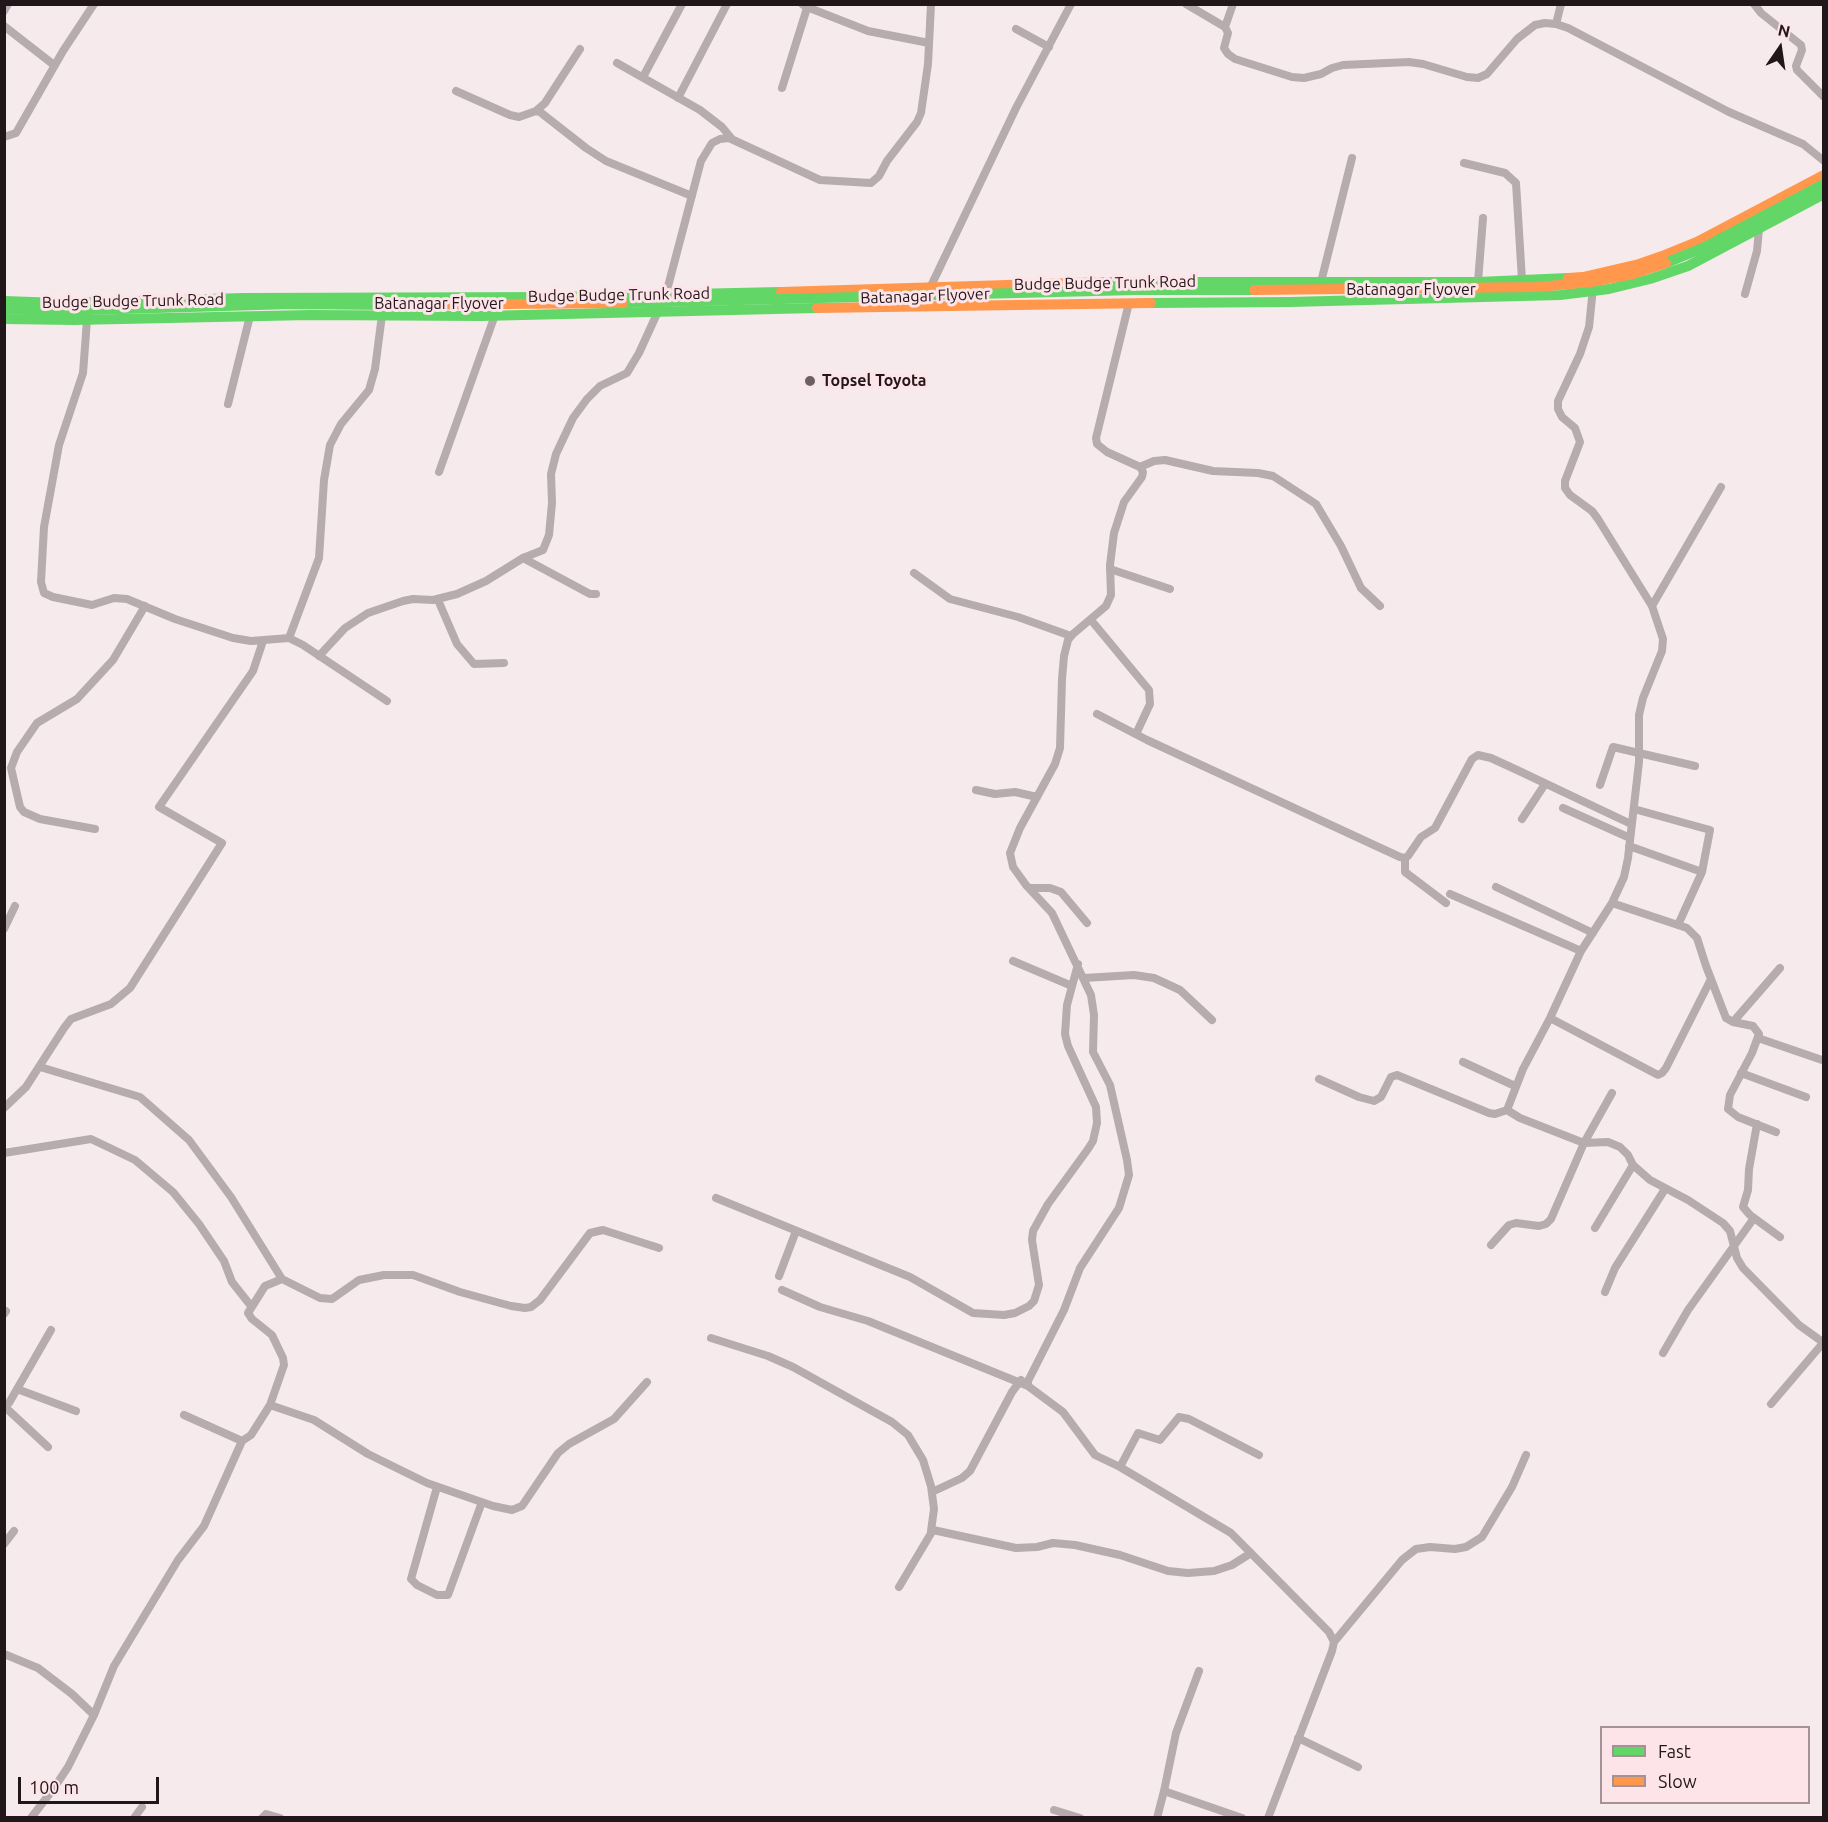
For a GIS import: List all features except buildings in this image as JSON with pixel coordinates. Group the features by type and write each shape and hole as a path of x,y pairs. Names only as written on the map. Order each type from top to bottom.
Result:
{"street":[{"path":"4,11 8,4"},
{"path":"4,137 16,133 54,65 94,4"},
{"path":"643,77 682,4"},
{"path":"678,98 727,4"},
{"path":"319,656 345,628 368,613 403,601 438,600 486,581 524,558 537,553 545,546 549,535 551,515 553,460 573,418 586,399 600,386 627,373 639,353 666,294 701,161 712,143 720,139 732,140 820,180 871,183 917,122 921,113 925,99 931,4"},
{"path":"930,288 1016,108 1071,4"},
{"path":"1186,4 1225,27 1228,33 1224,48 1235,59 1304,78 1321,74 1343,64 1409,62 1467,78 1478,78 1487,74 1517,39 1535,25 1545,22 1556,24 1568,28 1729,112 1803,144 1824,160"},
{"path":"1225,27 1233,4"},
{"path":"1556,24 1560,4"},
{"path":"1754,4 1761,13 1801,45 1797,70 1824,98"},
{"path":"782,88 804,6 868,31 929,43"},
{"path":"4,26 54,65"},
{"path":"1016,29 1049,47"},
{"path":"456,91 519,117 536,111 545,103 580,49"},
{"path":"617,63 700,110 722,128 732,140"},
{"path":"536,111 606,160 692,196"},
{"path":"1321,282 1352,158"},
{"path":"1464,163 1505,173 1516,183 1522,280"},
{"name":"Budge Budge Trunk Road","path":"4,301 61,303 244,298 458,298 930,288 1059,282 1478,282 1554,279 1594,274 1639,264 1697,242 1824,175"},
{"name":"Batanagar Flyover","path":"4,309 54,311 292,304 682,302 1135,290 1476,290 1538,287 1591,282 1633,274 1670,262 1706,247 1824,184"},
{"name":"Budge Budge Trunk Road","path":"4,319 495,315 1560,295 1592,292 1650,279 1688,266 1824,194"},
{"path":"1478,282 1483,218"},
{"path":"1745,294 1757,251 1759,229"},
{"path":"1507,1110 1515,1086 1581,951 1612,903 1624,877 1634,809 1641,706 1662,651 1663,639 1652,606 1598,519 1565,488 1565,481 1580,442 1575,428 1562,417 1558,409 1558,401 1580,354 1589,327 1594,274"},
{"path":"1028,1386 1064,1310 1080,1268 1119,1208 1129,1175 1110,1085 1093,1052 1092,995 1052,913 1013,867 1010,853 1020,828 1055,764 1060,748 1064,656 1071,636 1106,606 1111,595 1110,569 1114,533 1124,502 1142,477 1143,470 1140,467 1107,452 1097,444 1096,438 1129,303"},
{"path":"288,638 319,558 324,480 330,445 341,424 369,390 375,369 382,315"},
{"path":"439,472 495,315"},
{"path":"228,404 250,316"},
{"path":"87,320 83,373 57,454 44,527 42,587 47,595 92,605 120,598 233,638 251,641 288,638 387,701"},
{"path":"1140,467 1154,461 1165,460 1213,471 1273,476 1316,504 1341,546 1361,588 1380,606"},
{"path":"1652,606 1721,487"},
{"path":"524,558 590,594 596,594"},
{"path":"1110,569 1170,589"},
{"path":"914,573 950,599 1018,617 1071,636"},
{"path":"438,600 457,644 474,664 504,663"},
{"path":"95,829 40,819 24,812 20,807 10,768 16,752 37,723 77,699 113,660 145,606"},
{"path":"1091,620 1149,690 1150,704 1136,734"},
{"path":"4,1108 26,1087 71,1019 111,1004 130,988 222,843 159,807 253,671 263,641"},
{"path":"1097,714 1405,858"},
{"path":"1600,785 1613,747 1695,766"},
{"path":"1446,903 1405,872 1405,858 1421,837 1431,832 1440,821 1474,757 1491,758 1631,824"},
{"path":"1522,819 1545,784"},
{"path":"976,790 995,794 1015,792 1037,796"},
{"path":"1563,808 1630,842 1702,872"},
{"path":"1634,809 1710,830 1702,872 1678,925"},
{"path":"1496,887 1593,933"},
{"path":"1029,888 1050,888 1060,892 1087,923"},
{"path":"1450,894 1581,951"},
{"path":"1612,903 1693,931 1724,1014 1733,1022 1757,1029 1758,1038 1730,1095 1728,1108 1738,1117 1776,1132"},
{"path":"4,929 15,906"},
{"path":"1013,961 1072,986"},
{"path":"716,1198 910,1277 973,1313 1004,1316 1029,1306 1034,1301 1040,1285 1032,1240 1033,1231 1048,1204 1093,1141 1097,1123 1096,1107 1090,1091 1068,1046 1065,1020 1078,964"},
{"path":"1733,1022 1780,968"},
{"path":"1084,978 1134,975 1154,978 1180,990 1212,1020"},
{"path":"1550,1018 1658,1075 1666,1068 1711,979"},
{"path":"1758,1038 1822,1059"},
{"path":"1463,1062 1515,1086"},
{"path":"40,1067 140,1097 189,1140 231,1197 282,1279 320,1298 332,1299 359,1280 370,1276 413,1275 460,1292 525,1308 540,1300 590,1233 603,1230 659,1248"},
{"path":"1742,1073 1806,1097"},
{"path":"1319,1079 1359,1097 1374,1101 1381,1097 1391,1077 1397,1075 1489,1113 1495,1114 1507,1110"},
{"path":"1491,1245 1509,1225 1516,1223 1539,1226 1551,1219 1584,1143 1612,1093"},
{"path":"1507,1110 1520,1119 1584,1143 1608,1142 1620,1147 1650,1180 1723,1222 1730,1231 1737,1258 1743,1268 1799,1325 1823,1343 1771,1404"},
{"path":"1757,1124 1749,1169 1748,1191 1743,1207 1780,1237"},
{"path":"4,1153 91,1139 135,1160 173,1192 200,1224 224,1261 232,1282 251,1306"},
{"path":"1595,1228 1634,1165"},
{"path":"1605,1292 1615,1268 1665,1189"},
{"path":"1663,1353 1688,1310 1754,1218"},
{"path":"779,1276 796,1231"},
{"path":"31,1818 68,1767 94,1715 114,1666 174,1568 204,1526 242,1441 251,1435 270,1405 284,1365 283,1358 272,1335 248,1313 265,1286 282,1279"},
{"path":"782,1290 820,1307 868,1321 1028,1386 1063,1412 1095,1455 1120,1467 1231,1533 1329,1632 1334,1642"},
{"path":"48,1447 5,1407 51,1330"},
{"path":"711,1338 768,1356 793,1367 892,1422 908,1435 923,1460 934,1509 931,1531 899,1587"},
{"path":"932,1492 962,1478 970,1471 1018,1383 1031,1376"},
{"path":"270,1405 314,1420 368,1454 437,1486 512,1510 520,1508 558,1453 614,1419 647,1382"},
{"path":"17,1389 76,1412"},
{"path":"184,1414 242,1441"},
{"path":"1120,1467 1138,1433 1160,1440 1179,1417 1189,1419 1259,1455"},
{"path":"1268,1818 1334,1642 1402,1560 1416,1549 1430,1546 1455,1549 1466,1547 1482,1537 1512,1487 1526,1455"},
{"path":"437,1486 411,1579 417,1585 437,1595 448,1595 482,1502"},
{"path":"4,1544 14,1531"},
{"path":"931,1531 1016,1548 1037,1547 1053,1543 1076,1545 1120,1555 1168,1571 1188,1573 1214,1571 1232,1565 1251,1553"},
{"path":"4,1654 38,1668 72,1694 94,1715"},
{"path":"1157,1818 1176,1734 1199,1671"},
{"path":"1298,1738 1359,1767"},
{"path":"1164,1791 1242,1818"},
{"path":"134,1818 142,1807"},
{"path":"1054,1810 1080,1818"},
{"path":"262,1818 266,1814 280,1818"}],"traffic: fast":[{"path":"1666,263 1705,247 1824,184"},
{"path":"1151,303 1560,295 1609,289 1650,279 1688,266 1824,194"},
{"path":"1104,282 1478,282 1568,278"},
{"path":"623,303 1135,290 1254,290"},
{"path":"4,301 61,303 244,298 551,297 781,292"},
{"path":"4,309 54,311 292,304 388,305"},
{"path":"4,319 74,320 310,315 481,316 817,308"}],"traffic: slow":[{"path":"1568,278 1583,277 1639,264 1665,255 1697,242 1824,175"},
{"path":"1254,290 1538,287 1591,282 1633,274 1666,263"},
{"path":"781,292 1104,282"},
{"path":"388,305 623,303"},
{"path":"817,308 1151,303"}],"place":[{"name":"Topsel Toyota","path":"810,381"}]}
